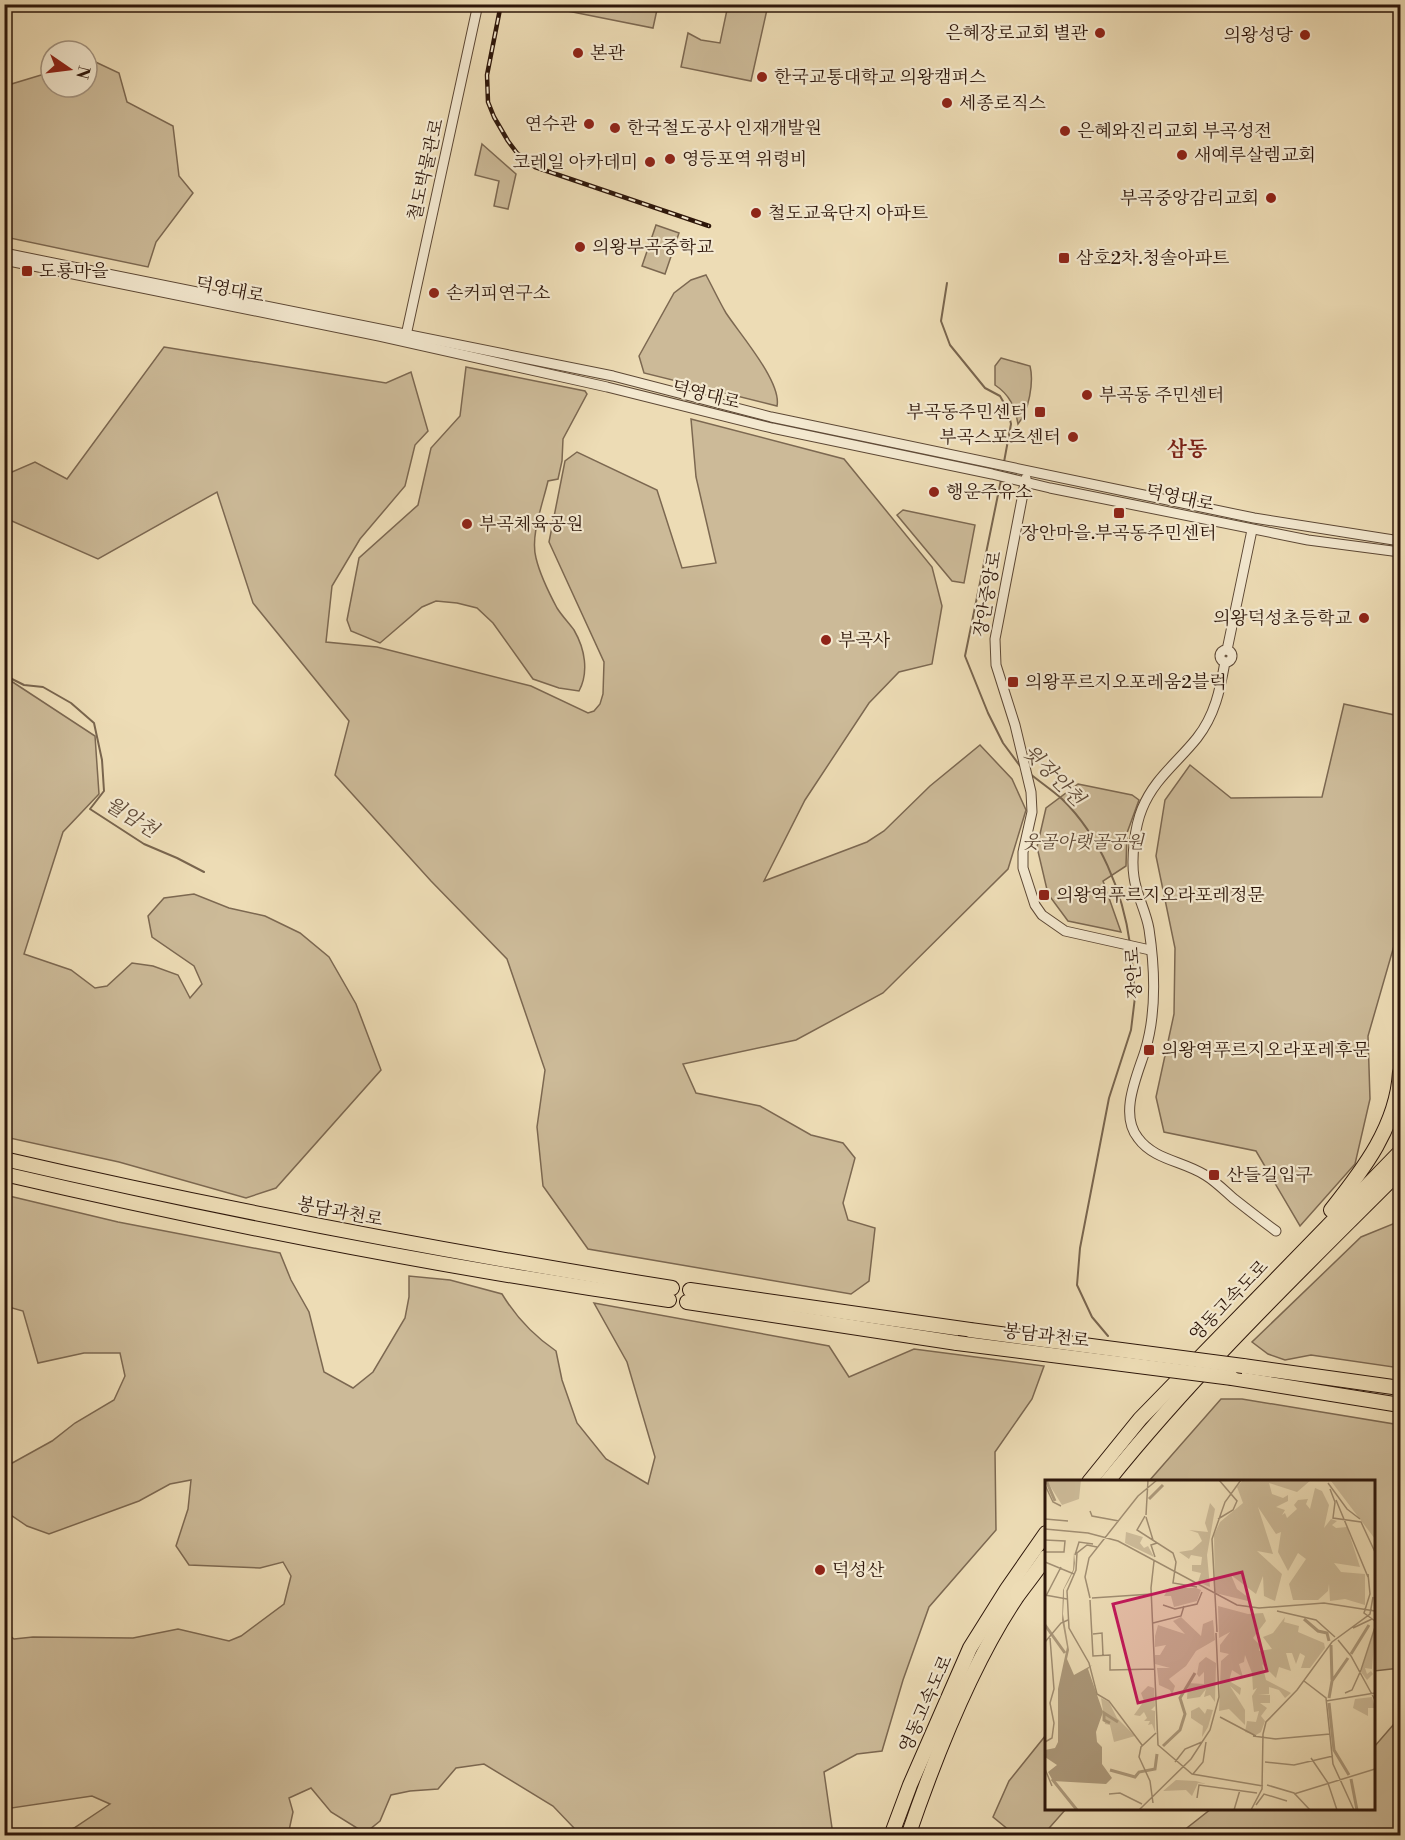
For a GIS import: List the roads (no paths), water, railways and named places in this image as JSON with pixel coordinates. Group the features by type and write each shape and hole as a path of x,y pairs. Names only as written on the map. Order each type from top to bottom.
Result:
{"highway":[{"path":"1275,1279 1354,1181 1381,1139 1394,1107 1401,1072"},
{"name":"영동고속도로","path":"1091,1480 1140,1419 1401,1152"},
{"name":"봉담과천로","path":"4,1159 274,1217 670,1294 538,1280 119,1201 4,1174"},
{"name":"영동고속도로","path":"1109,1480 1151,1428 1276,1296 1401,1171"},
{"name":"봉담과천로","path":"1401,1388 970,1330 689,1296 957,1343 1232,1378 1401,1404"},
{"name":"영동고속도로","path":"891,1836 910,1785 970,1648 1007,1589 1045,1536"},
{"name":"영동고속도로","path":"908,1836 950,1724 982,1659 1016,1599 1045,1560"}],"street":[{"name":"철도박물관로","path":"406,338 478,4"},
{"name":"덕영대로","path":"4,253 406,338 772,428 1252,530 1401,552"},
{"name":"덕영대로","path":"4,260 613,376 771,417 1254,518 1401,542"},
{"name":"장안중앙로","path":"1022,468 1026,482 995,639 996,665 1024,758 1031,792 1032,813 1023,852 1023,868 1028,888 1042,915 1065,931 1146,950"},
{"name":"장안로","path":"1252,530 1227,650 1232,654 1232,658 1225,662 1217,701 1197,738 1158,780 1141,813 1133,854 1134,878 1149,928 1146,950 1154,976 1146,1049 1134,1082 1130,1109 1131,1126 1138,1139 1160,1157 1182,1163 1206,1175 1276,1232"}],"waterway":[{"name":"윗장안천","path":"947,283 941,321 950,345 985,388 1000,396 1008,410 1011,424 1004,462"},
{"name":"윗장안천","path":"1001,480 965,656 988,713 1003,743 1020,766"},
{"name":"월암천","path":"4,675 24,685 43,687 71,703 94,723 102,760 104,791 90,809 144,844 204,872"},
{"name":"윗장안천","path":"1029,773 1062,799 1088,830 1108,866 1122,905 1130,944"},
{"name":"윗장안천","path":"1108,1336 1092,1317 1077,1285 1080,1248 1109,1098 1131,1030 1135,997 1131,949"}],"railway":[{"path":"501,4 487,75 488,102 494,117 517,153 535,167 709,226"}],"place":[{"name":"은혜장로교회 별관","path":"1100,33"},
{"name":"의왕성당","path":"1305,35"},
{"name":"본관","path":"578,53"},
{"name":"한국교통대학교 의왕캠퍼스","path":"762,77"},
{"name":"세종로직스","path":"947,103"},
{"name":"연수관","path":"589,124"},
{"name":"한국철도공사 인재개발원","path":"615,128"},
{"name":"은혜와진리교회 부곡성전","path":"1065,131"},
{"name":"새예루살렘교회","path":"1182,155"},
{"name":"영등포역 위령비","path":"670,159"},
{"name":"코레일 아카데미","path":"650,162"},
{"name":"부곡중앙감리교회","path":"1271,198"},
{"name":"철도교육단지 아파트","path":"756,213"},
{"name":"의왕부곡중학교","path":"580,247"},
{"name":"삼호2차.청솔아파트","path":"1064,258"},
{"name":"도룡마을","path":"27,271"},
{"name":"손커피연구소","path":"434,293"},
{"name":"부곡동 주민센터","path":"1087,395"},
{"name":"부곡동주민센터","path":"1040,412"},
{"name":"부곡스포츠센터","path":"1073,437"},
{"name":"행운주유소","path":"934,492"},
{"name":"장안마을.부곡동주민센터","path":"1119,513"},
{"name":"부곡체육공원","path":"467,524"},
{"name":"의왕덕성초등학교","path":"1364,618"},
{"name":"부곡사","path":"826,640"},
{"name":"의왕푸르지오포레움2블럭","path":"1013,682"},
{"name":"의왕역푸르지오라포레정문","path":"1044,895"},
{"name":"의왕역푸르지오라포레후문","path":"1149,1050"},
{"name":"산들길입구","path":"1214,1175"},
{"name":"덕성산","path":"820,1570"}],"district":[{"name":"삼동","path":"1187,450"}],"park label":[{"name":"웃골아랫골공원","path":"1083,842"}]}
